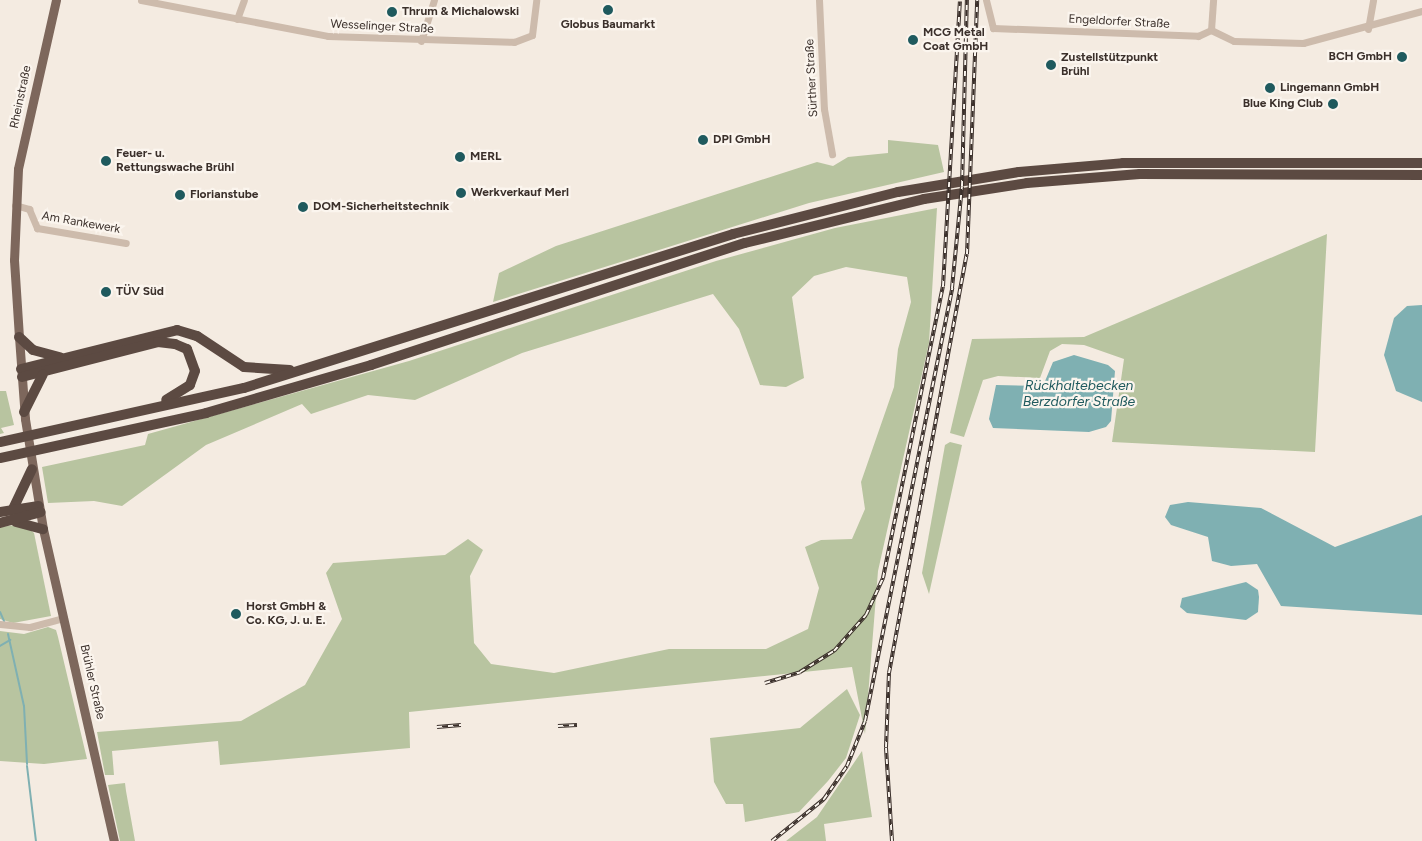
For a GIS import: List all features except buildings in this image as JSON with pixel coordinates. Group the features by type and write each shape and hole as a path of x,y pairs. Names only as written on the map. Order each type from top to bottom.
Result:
{"highway":[{"path":"0,442 37,436 110,419 311,369 741,232 943,184 984,177 1158,161 1422,163"},
{"path":"0,458 206,413 371,365 757,239 942,196 984,189 1158,173 1422,175"},
{"path":"21,373 64,358 177,330 197,336 244,368 311,369"},
{"path":"19,337 43,354 64,358"},
{"path":"21,373 44,374 158,342 186,349 195,371 178,396 110,419"},
{"path":"24,412 44,374"},
{"path":"13,509 32,469"},
{"path":"0,512 13,509 40,509"},
{"path":"2,523 40,509"},
{"path":"2,523 28,522 43,529"}],"main road":[{"name":"Rheinstraße","path":"43,529 24,412 19,337 15,205 18,169 56,0"},
{"name":"Brühler Straße","path":"43,529 114,841"}],"street":[{"name":"Wesselinger Straße","path":"141,0 328,36 421,41 514,42 532,35 536,0"},
{"path":"238,19 244,0"},
{"path":"421,41 434,0"},
{"name":"Sürther Straße","path":"819,0 825,119 832,154"},
{"name":"Engeldorfer Straße","path":"986,0 993,28 1198,36 1211,30"},
{"path":"1213,0 1211,30 1234,41 1303,44 1368,28 1422,11"},
{"path":"1368,28 1373,0"},
{"name":"Am Rankewerk","path":"15,205 29,209 37,228 126,243"},
{"path":"0,624 30,627 64,618"}],"green space":[{"path":"888,140 938,145 944,172 809,203 493,302 499,273 556,246 817,162 833,166 848,157 888,153"},
{"path":"937,208 929,343 878,571 865,734 852,667 409,712 410,748 220,765 218,741 112,751 114,775 105,775 97,732 241,721 305,685 342,619 326,573 333,563 445,555 468,539 483,550 470,576 474,643 491,664 554,673 669,649 766,649 808,629 819,588 805,547 821,540 852,539 865,509 861,482 894,387 898,349 911,302 907,277 846,267 814,276 792,297 804,378 786,387 760,385 739,329 713,294 522,353 415,400 368,395 311,414 302,404 206,445 122,506 94,501 48,503 42,467 145,445 148,434 409,361 716,261 835,228"},
{"path":"1327,234 1315,452 1112,442 1124,359 1084,345 1062,344 1050,351 1040,378 998,376 983,380 964,437 950,433 972,339 1084,337"},
{"path":"0,391 6,391 14,425 1,428 4,433 0,434"},
{"path":"950,442 962,445 929,594 922,573 945,445"},
{"path":"24,524 34,533 51,616 13,623 0,619 0,527"},
{"path":"48,627 56,630 87,759 44,764 0,761 0,631 24,634"},
{"path":"847,689 860,715 846,758 828,781 799,812 745,822 743,804 726,804 714,782 710,738 800,728"},
{"path":"862,751 872,817 824,824 826,841 786,841 817,817"},
{"path":"125,783 135,841 120,841 108,785"}],"water":[{"path":"1422,305 1422,402 1396,391 1384,355 1394,318 1407,306"},
{"name":"Rückhaltebecken Berzdorfer Straße","path":"1074,355 1108,365 1115,371 1111,421 1106,427 1089,432 993,428 989,419 996,385 1043,386 1053,362"},
{"path":"1188,502 1261,508 1335,547 1422,515 1422,615 1281,606 1257,564 1231,566 1212,561 1208,537 1171,525 1165,517 1170,505"},
{"path":"1246,582 1258,590 1259,597 1258,612 1246,620 1187,613 1180,607 1182,598"}],"waterway":[{"path":"0,612 4,621"},
{"path":"8,634 24,706 27,764"},
{"path":"0,646 10,640"},
{"path":"27,766 36,841"}],"railway":[{"path":"772,841 824,799 847,766 865,721 952,288 962,186 967,0"},
{"path":"892,841 886,747 889,673 967,254 977,0"},
{"path":"765,683 800,672 834,651 866,615 883,578 943,286 960,2"},
{"path":"437,727 461,725"},
{"path":"558,726 577,725"}],"place":[{"name":"Globus Baumarkt","path":"608,10"},
{"name":"Thrum & Michalowski","path":"392,12"},
{"name":"MCG Metal Coat GmbH","path":"913,40"},
{"name":"BCH GmbH","path":"1402,57"},
{"name":"Zustellstützpunkt Brühl","path":"1051,65"},
{"name":"Lingemann GmbH","path":"1270,88"},
{"name":"Blue King Club","path":"1333,104"},
{"name":"DPI GmbH","path":"703,140"},
{"name":"MERL","path":"460,157"},
{"name":"Feuer- u. Rettungswache Brühl","path":"106,161"},
{"name":"Werkverkauf Merl","path":"461,193"},
{"name":"Florianstube","path":"180,195"},
{"name":"DOM-Sicherheitstechnik","path":"303,207"},
{"name":"TÜV Süd","path":"106,292"},
{"name":"Horst GmbH & Co. KG, J. u. E.","path":"236,614"}]}
